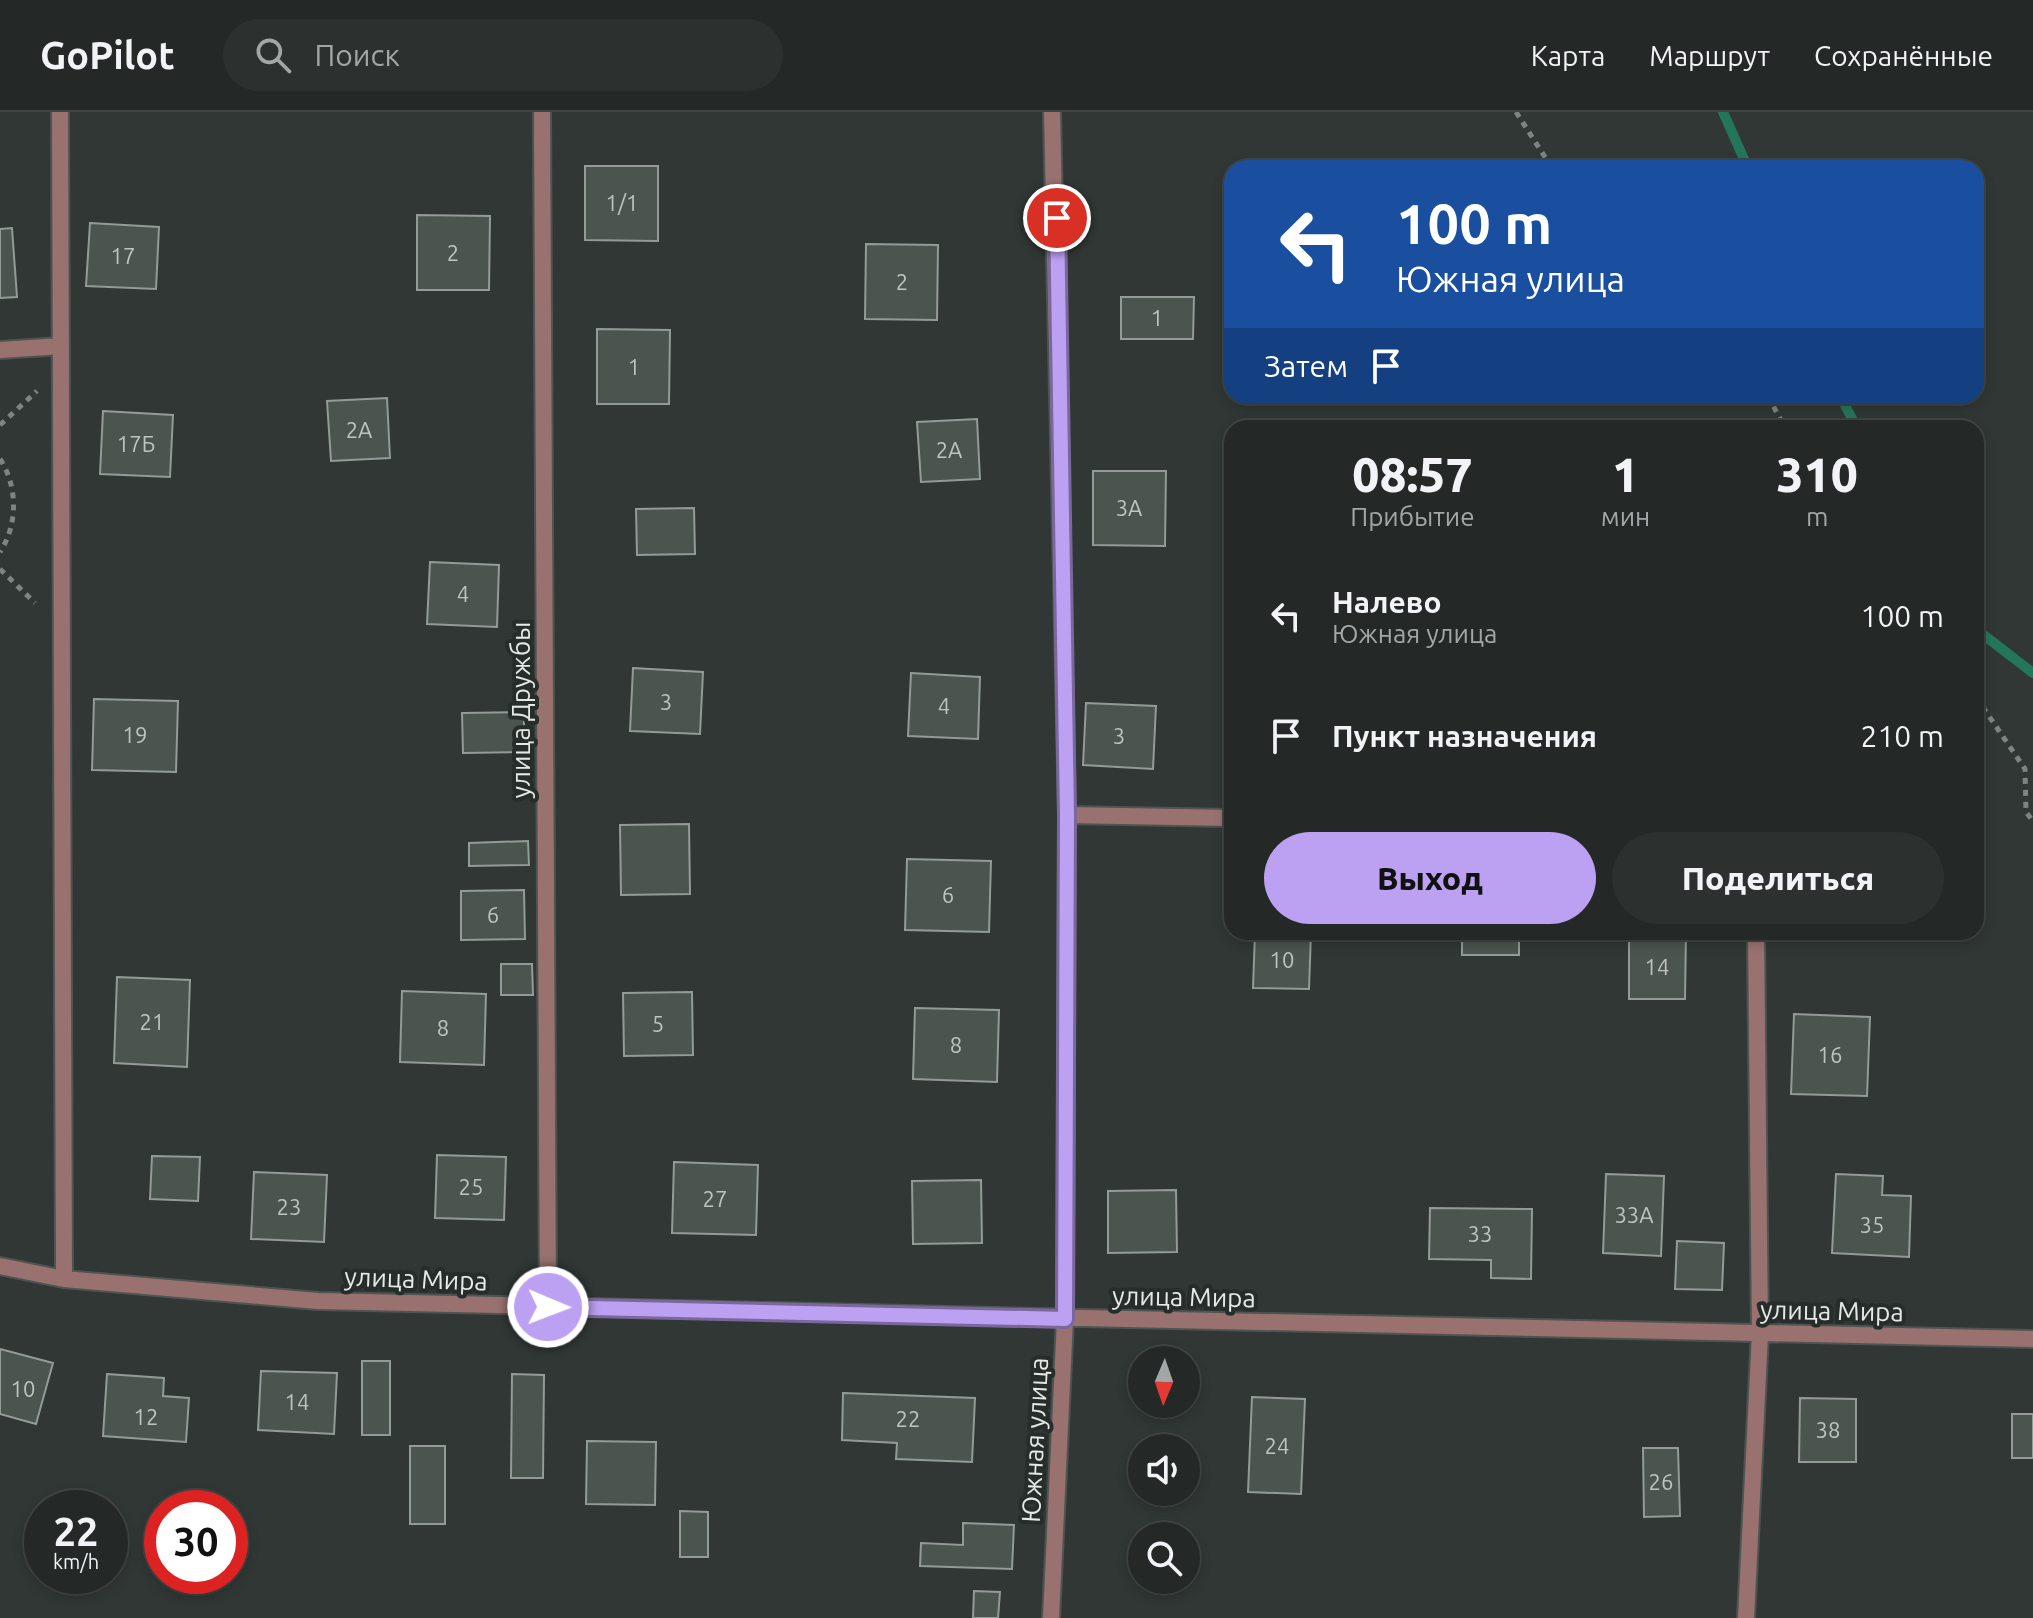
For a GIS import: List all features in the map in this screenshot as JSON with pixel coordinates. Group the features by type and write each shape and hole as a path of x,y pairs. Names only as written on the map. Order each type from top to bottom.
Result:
{"street":[{"path":"60,112 64,1279"},
{"name":"улица Дружбы","path":"542,112 548,1307"},
{"name":"Южная улица","path":"1051,1618 1065,1319 1067,815 1052,112"},
{"path":"0,350 61,346"},
{"path":"1067,815 1224,818"},
{"path":"1746,1618 1760,1333 1756,940"},
{"name":"улица Мира","path":"0,1266 64,1279 318,1301 2033,1339"}],"path":[{"path":"1516,112 1547,160"},
{"path":"0,425 61,368"},
{"path":"0,459 12,485 14,506 11,526 0,552"},
{"path":"0,569 62,629"},
{"path":"1984,709 2025,769 2026,812 2033,821"}],"building":[{"path":"585,166 658,166 658,241 585,240"},
{"path":"417,215 490,216 489,290 417,290"},
{"path":"90,223 159,227 156,289 86,286"},
{"path":"12,228 17,297 0,298 0,229"},
{"path":"866,244 938,245 937,320 865,319"},
{"path":"1121,297 1194,297 1193,339 1121,339"},
{"path":"597,329 670,330 669,404 597,404"},
{"path":"387,398 390,458 331,461 327,401"},
{"path":"103,411 173,415 170,477 100,474"},
{"path":"977,419 980,479 921,482 917,422"},
{"path":"1093,471 1166,471 1165,546 1093,545"},
{"path":"694,508 695,554 637,555 636,509"},
{"path":"430,562 499,565 497,627 427,624"},
{"path":"633,668 703,672 700,734 630,731"},
{"path":"911,673 980,677 978,739 908,736"},
{"path":"94,699 178,701 176,772 92,770"},
{"path":"1086,703 1156,706 1153,769 1083,765"},
{"path":"524,712 524,752 463,753 462,713"},
{"path":"689,824 690,894 621,895 620,825"},
{"path":"528,841 529,865 469,866 469,843"},
{"path":"907,859 991,861 989,932 905,930"},
{"path":"524,890 525,939 461,940 461,891"},
{"path":"1255,940 1311,940 1309,989 1253,988"},
{"path":"1462,940 1519,940 1519,955 1462,955"},
{"path":"1629,940 1686,940 1685,999 1629,999"},
{"path":"501,964 532,964 533,995 501,995"},
{"path":"117,977 190,980 187,1067 114,1063"},
{"path":"402,991 486,994 484,1065 400,1062"},
{"path":"692,992 693,1055 624,1056 623,993"},
{"path":"915,1008 999,1010 997,1082 913,1079"},
{"path":"1794,1014 1870,1017 1867,1096 1791,1094"},
{"path":"437,1155 506,1157 504,1220 435,1218"},
{"path":"152,1156 200,1157 198,1201 150,1199"},
{"path":"674,1162 758,1165 756,1235 672,1233"},
{"path":"254,1172 327,1175 324,1242 251,1239"},
{"path":"1606,1174 1664,1176 1661,1256 1603,1253"},
{"path":"1836,1174 1883,1176 1882,1195 1911,1196 1909,1257 1832,1253"},
{"path":"981,1180 982,1243 913,1244 912,1181"},
{"path":"1176,1190 1177,1252 1108,1253 1108,1191"},
{"path":"1430,1208 1532,1209 1531,1279 1491,1278 1491,1260 1429,1259"},
{"path":"1677,1241 1724,1243 1722,1290 1675,1289"},
{"path":"0,1349 53,1363 36,1424 0,1414"},
{"path":"362,1361 390,1361 390,1435 362,1435"},
{"path":"261,1371 337,1373 334,1434 258,1430"},
{"path":"107,1374 164,1378 163,1396 189,1398 186,1442 103,1436"},
{"path":"512,1374 544,1375 543,1478 511,1478"},
{"path":"843,1393 975,1398 972,1462 896,1459 897,1443 842,1440"},
{"path":"1252,1397 1305,1399 1301,1494 1248,1492"},
{"path":"1800,1398 1856,1399 1856,1462 1799,1462"},
{"path":"2012,1414 2033,1414 2033,1458 2012,1458"},
{"path":"587,1441 656,1442 655,1505 586,1504"},
{"path":"410,1446 445,1446 445,1524 410,1524"},
{"path":"1643,1448 1678,1448 1680,1516 1644,1517"},
{"path":"680,1511 708,1512 708,1557 680,1557"},
{"path":"963,1523 1014,1525 1012,1569 920,1566 921,1543 963,1545"},
{"path":"974,1591 1000,1592 998,1618 973,1618"}],"waterway":[{"path":"1723,112 1744,160"},
{"path":"1844,404 1853,420"},
{"path":"1984,635 2033,673"}],"route":[{"path":"548,1307 1065,1319 1067,815 1057,218"}]}
